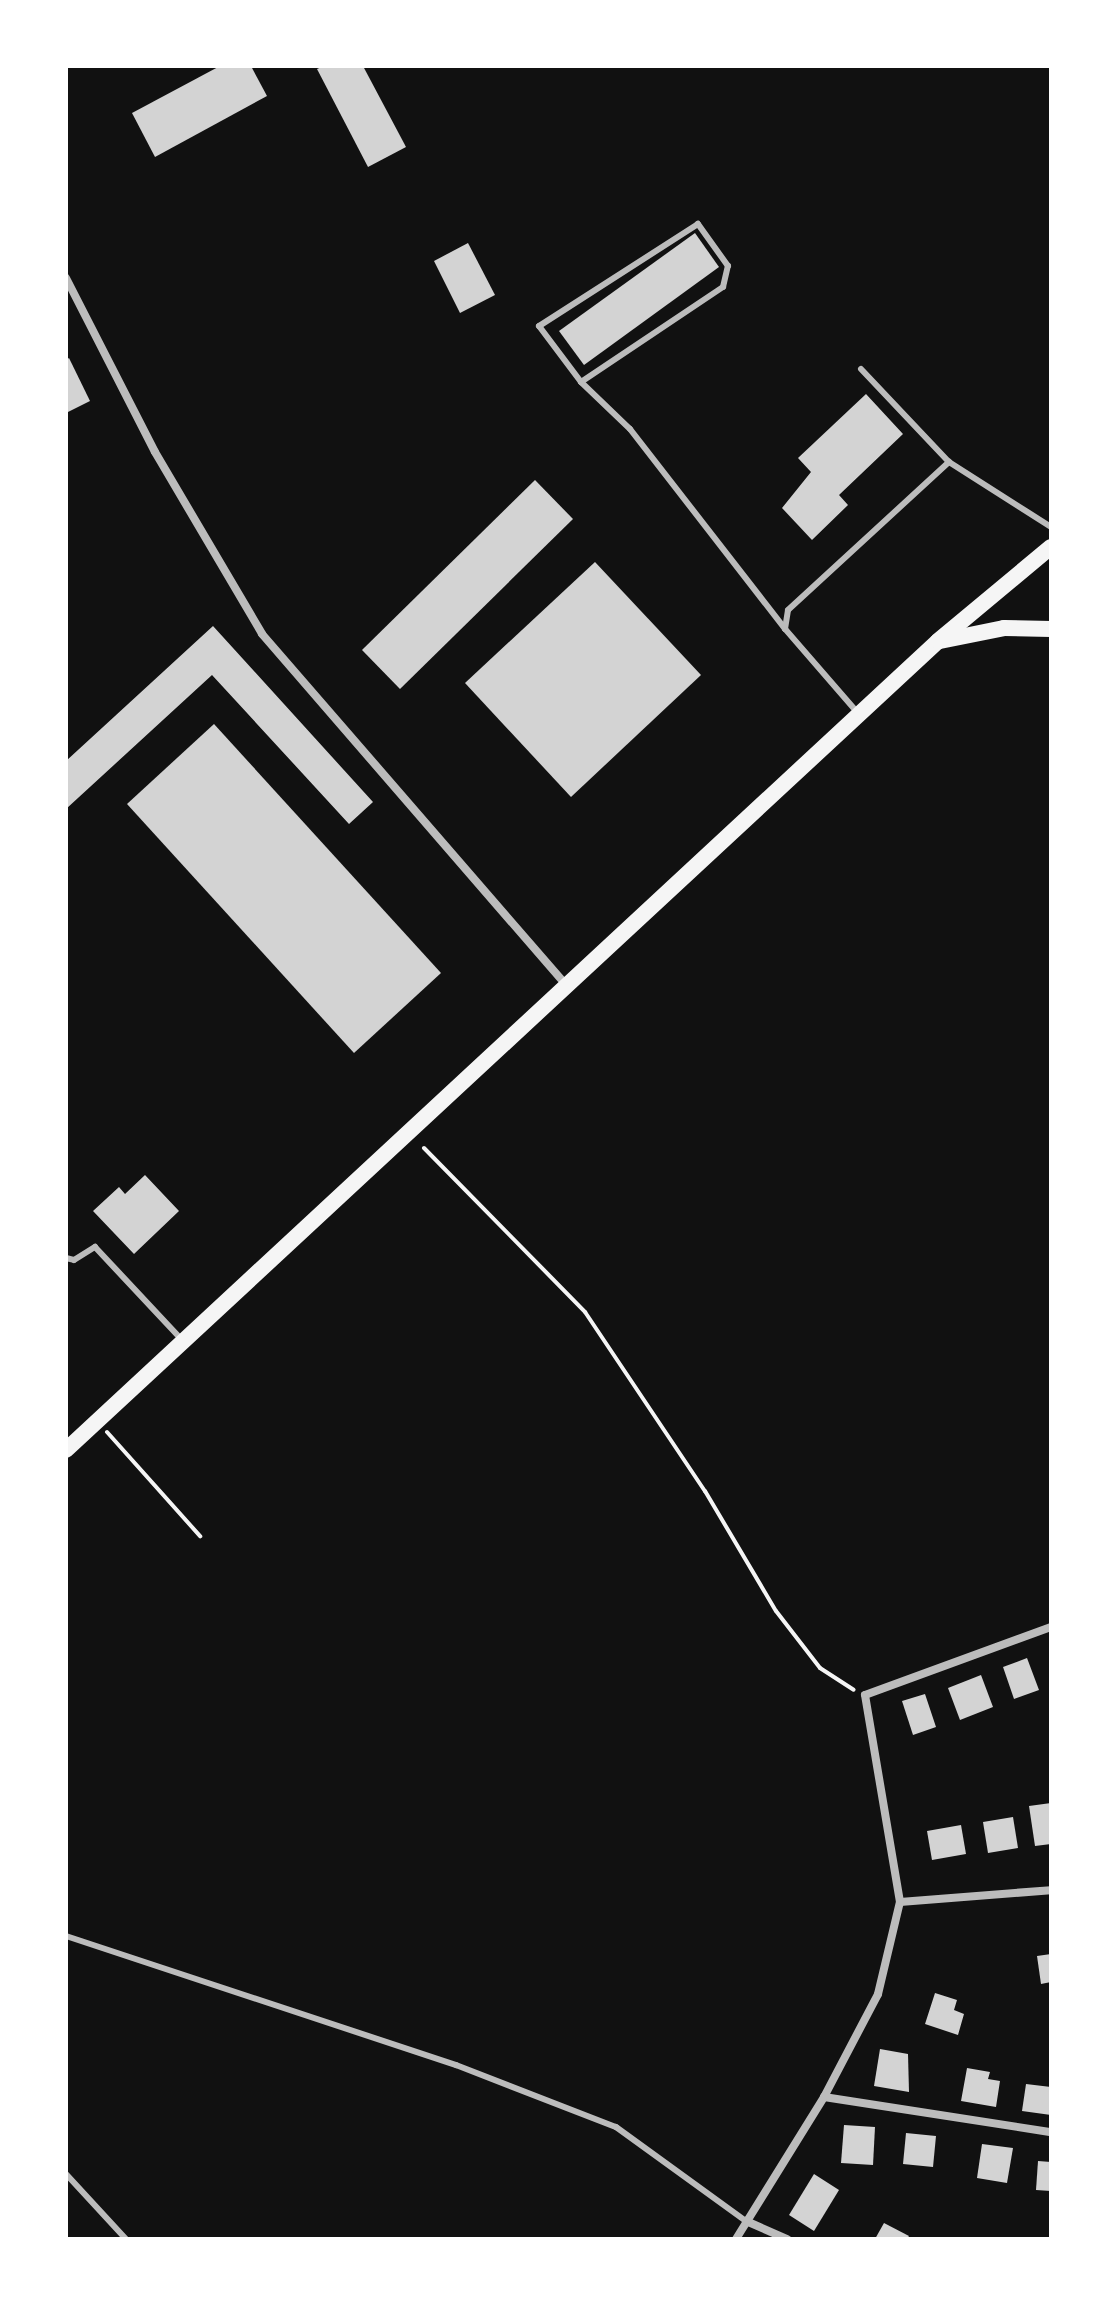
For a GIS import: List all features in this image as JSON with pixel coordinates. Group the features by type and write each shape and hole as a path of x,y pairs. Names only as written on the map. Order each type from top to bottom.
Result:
{"main road":[{"path":"66,1450 938,641 1051,547"},
{"path":"938,641 1004,628 1051,629"}],"street":[{"path":"66,278 155,452 262,634 566,985"},
{"path":"736,2239 824,2097 878,1994 900,1902 865,1695 1051,1627"},
{"path":"900,1902 1051,1890"},
{"path":"824,2097 1051,2132"},
{"path":"746,2221 787,2239"}],"lane":[{"path":"581,382 723,287 728,266 698,224 539,326 581,382 630,429 785,629 859,715"},
{"path":"861,369 949,462 1051,527"},
{"path":"785,629 788,610 949,462"},
{"path":"66,1258 74,1260 95,1247 184,1342"},
{"path":"66,1936 456,2065 616,2127 746,2221"},
{"path":"66,2174 126,2239"}],"path":[{"path":"424,1148 585,1312 735,1539 776,1611 820,1668 865,1695"},
{"path":"97,1422 200,1536"}],"building":[{"path":"220,66 251,66 267,96 155,157 132,113"},
{"path":"324,66 363,66 406,147 368,167 317,69"},
{"path":"695,233 719,267 584,365 559,331"},
{"path":"468,243 495,295 460,313 434,261"},
{"path":"69,358 90,401 66,413 66,360"},
{"path":"866,394 903,434 839,495 848,505 812,540 782,508 811,472 798,458"},
{"path":"535,480 573,519 400,689 362,650"},
{"path":"595,562 701,675 571,797 465,683"},
{"path":"213,626 373,802 349,824 212,675 66,809 66,761"},
{"path":"214,724 441,973 354,1053 127,804"},
{"path":"145,1175 179,1211 134,1254 93,1211 119,1187 125,1194"},
{"path":"1027,1658 1039,1690 1014,1699 1003,1667"},
{"path":"981,1675 993,1707 960,1720 948,1688"},
{"path":"925,1694 936,1727 913,1735 902,1701"},
{"path":"1051,1803 1051,1844 1035,1846 1029,1806"},
{"path":"1013,1817 1018,1848 988,1853 983,1822"},
{"path":"961,1825 966,1854 932,1860 927,1831"},
{"path":"1051,1954 1051,1982 1041,1984 1037,1956"},
{"path":"935,1993 957,2000 954,2010 964,2014 958,2035 925,2024"},
{"path":"880,2049 908,2054 909,2092 874,2086"},
{"path":"967,2068 990,2072 988,2079 1000,2081 996,2107 961,2101"},
{"path":"1026,2084 1051,2087 1051,2115 1022,2111"},
{"path":"844,2125 875,2127 873,2165 841,2163"},
{"path":"906,2133 936,2136 933,2167 903,2164"},
{"path":"982,2144 1013,2148 1007,2183 977,2178"},
{"path":"1038,2161 1051,2162 1051,2191 1036,2190"},
{"path":"814,2174 839,2190 814,2231 789,2215"},
{"path":"884,2223 909,2236 907,2239 875,2239"}]}
